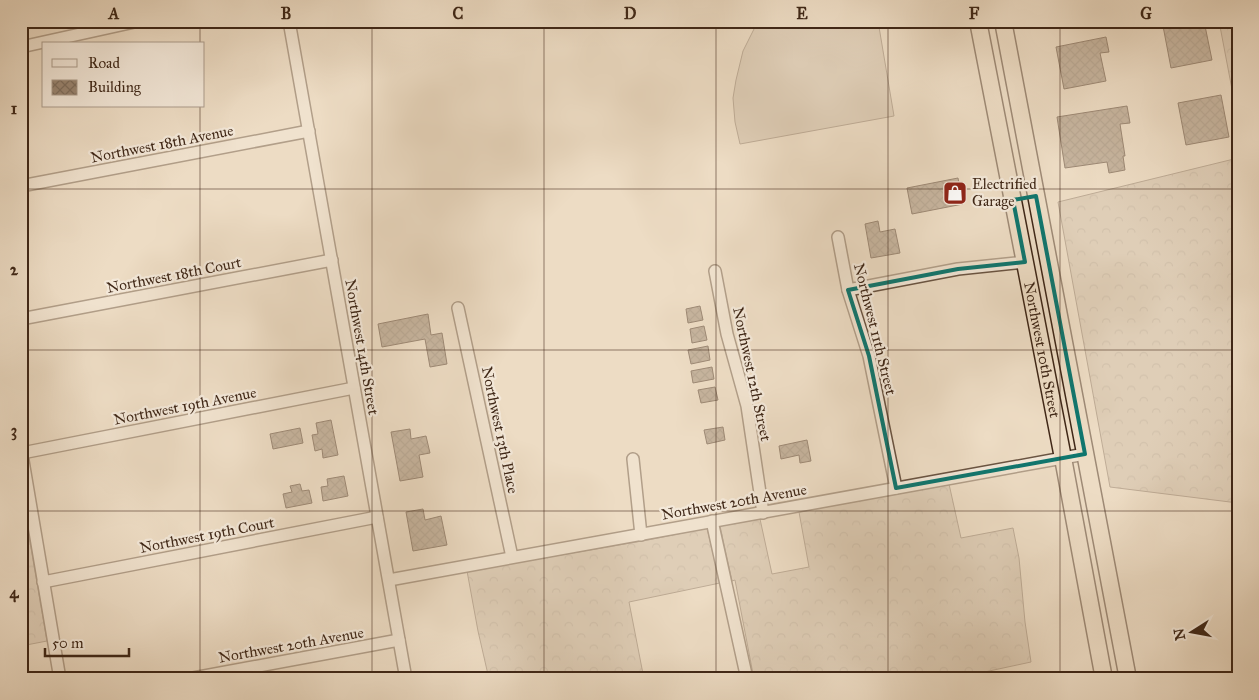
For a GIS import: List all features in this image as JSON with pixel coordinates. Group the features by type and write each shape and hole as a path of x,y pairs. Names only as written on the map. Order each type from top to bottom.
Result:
{"highway":[{"name":"Northwest 10th Street","path":"978,21 1104,679"},
{"name":"Northwest 10th Street","path":"1003,21 1128,679"},
{"path":"1013,200 1036,196"}],"street":[{"path":"44,42 139,21"},
{"name":"Northwest 14th Street","path":"289,21 406,679"},
{"path":"21,47 42,42"},
{"name":"Northwest 18th Avenue","path":"21,186 309,131"},
{"name":"Northwest 11th Street","path":"838,237 848,290 869,356 896,488"},
{"name":"Northwest 18th Court","path":"21,319 332,260"},
{"path":"848,290 958,269 1025,262"},
{"name":"Northwest 12th Street","path":"716,271 727,334 747,406 763,513"},
{"name":"Northwest 13th Place","path":"458,308 512,557"},
{"name":"Northwest 19th Avenue","path":"22,453 354,388"},
{"path":"21,450 60,679"},
{"name":"Northwest 20th Avenue","path":"389,580 1085,454"},
{"path":"633,459 641,535"},
{"name":"Northwest 19th Court","path":"43,582 377,517"},
{"path":"712,521 748,679"},
{"name":"Northwest 20th Avenue","path":"188,679 399,640"}],"highlighted area":[{"path":"1036,196 1085,454 896,488 869,356 848,290 958,269 1025,262 1013,200"}],"green space":[{"path":"759,21 878,21 894,116 740,144 735,122 733,98 743,51"},
{"path":"1219,21 1238,21 1238,121"},
{"path":"1238,158 1238,503 1110,487 1058,202"},
{"path":"949,484 961,538 1013,528 1019,558 1031,662 952,679 754,679 735,580 732,581 720,526 760,519 772,574 809,567 799,512"},
{"path":"21,490 47,641 21,646"},
{"path":"707,528 720,583 629,602 644,679 489,679 467,571"}],"building":[{"path":"1185,21 1204,21 1212,60 1171,68 1163,26"},
{"path":"1106,37 1109,52 1100,53 1106,81 1064,89 1056,47"},
{"path":"1221,95 1229,137 1186,145 1178,103"},
{"path":"1127,106 1130,123 1120,124 1125,156 1123,156 1125,170 1109,173 1107,162 1065,168 1057,117"},
{"path":"958,178 963,204 912,214 907,188"},
{"path":"878,221 880,232 895,229 900,253 871,258 865,224"},
{"path":"700,306 703,320 688,323 686,309"},
{"path":"428,314 431,335 442,333 447,364 430,367 425,339 382,347 378,324"},
{"path":"704,326 707,340 692,343 690,329"},
{"path":"708,346 710,360 691,364 688,350"},
{"path":"712,367 714,379 693,383 691,371"},
{"path":"715,387 718,400 701,403 698,390"},
{"path":"331,420 338,455 323,458 322,449 315,451 312,435 318,434 316,423"},
{"path":"723,427 725,440 707,444 704,430"},
{"path":"300,428 303,443 273,449 270,434"},
{"path":"410,429 411,439 426,436 430,453 419,455 423,477 400,481 391,432"},
{"path":"807,440 811,461 800,463 799,455 781,459 779,446"},
{"path":"344,476 348,496 323,501 321,487 328,486 327,479"},
{"path":"300,484 302,491 309,490 312,503 286,508 283,494 292,492 290,486"},
{"path":"423,509 425,520 441,516 447,545 413,551 406,512"}],"place":[{"name":"Electrified Garage","path":"955,193"}]}
